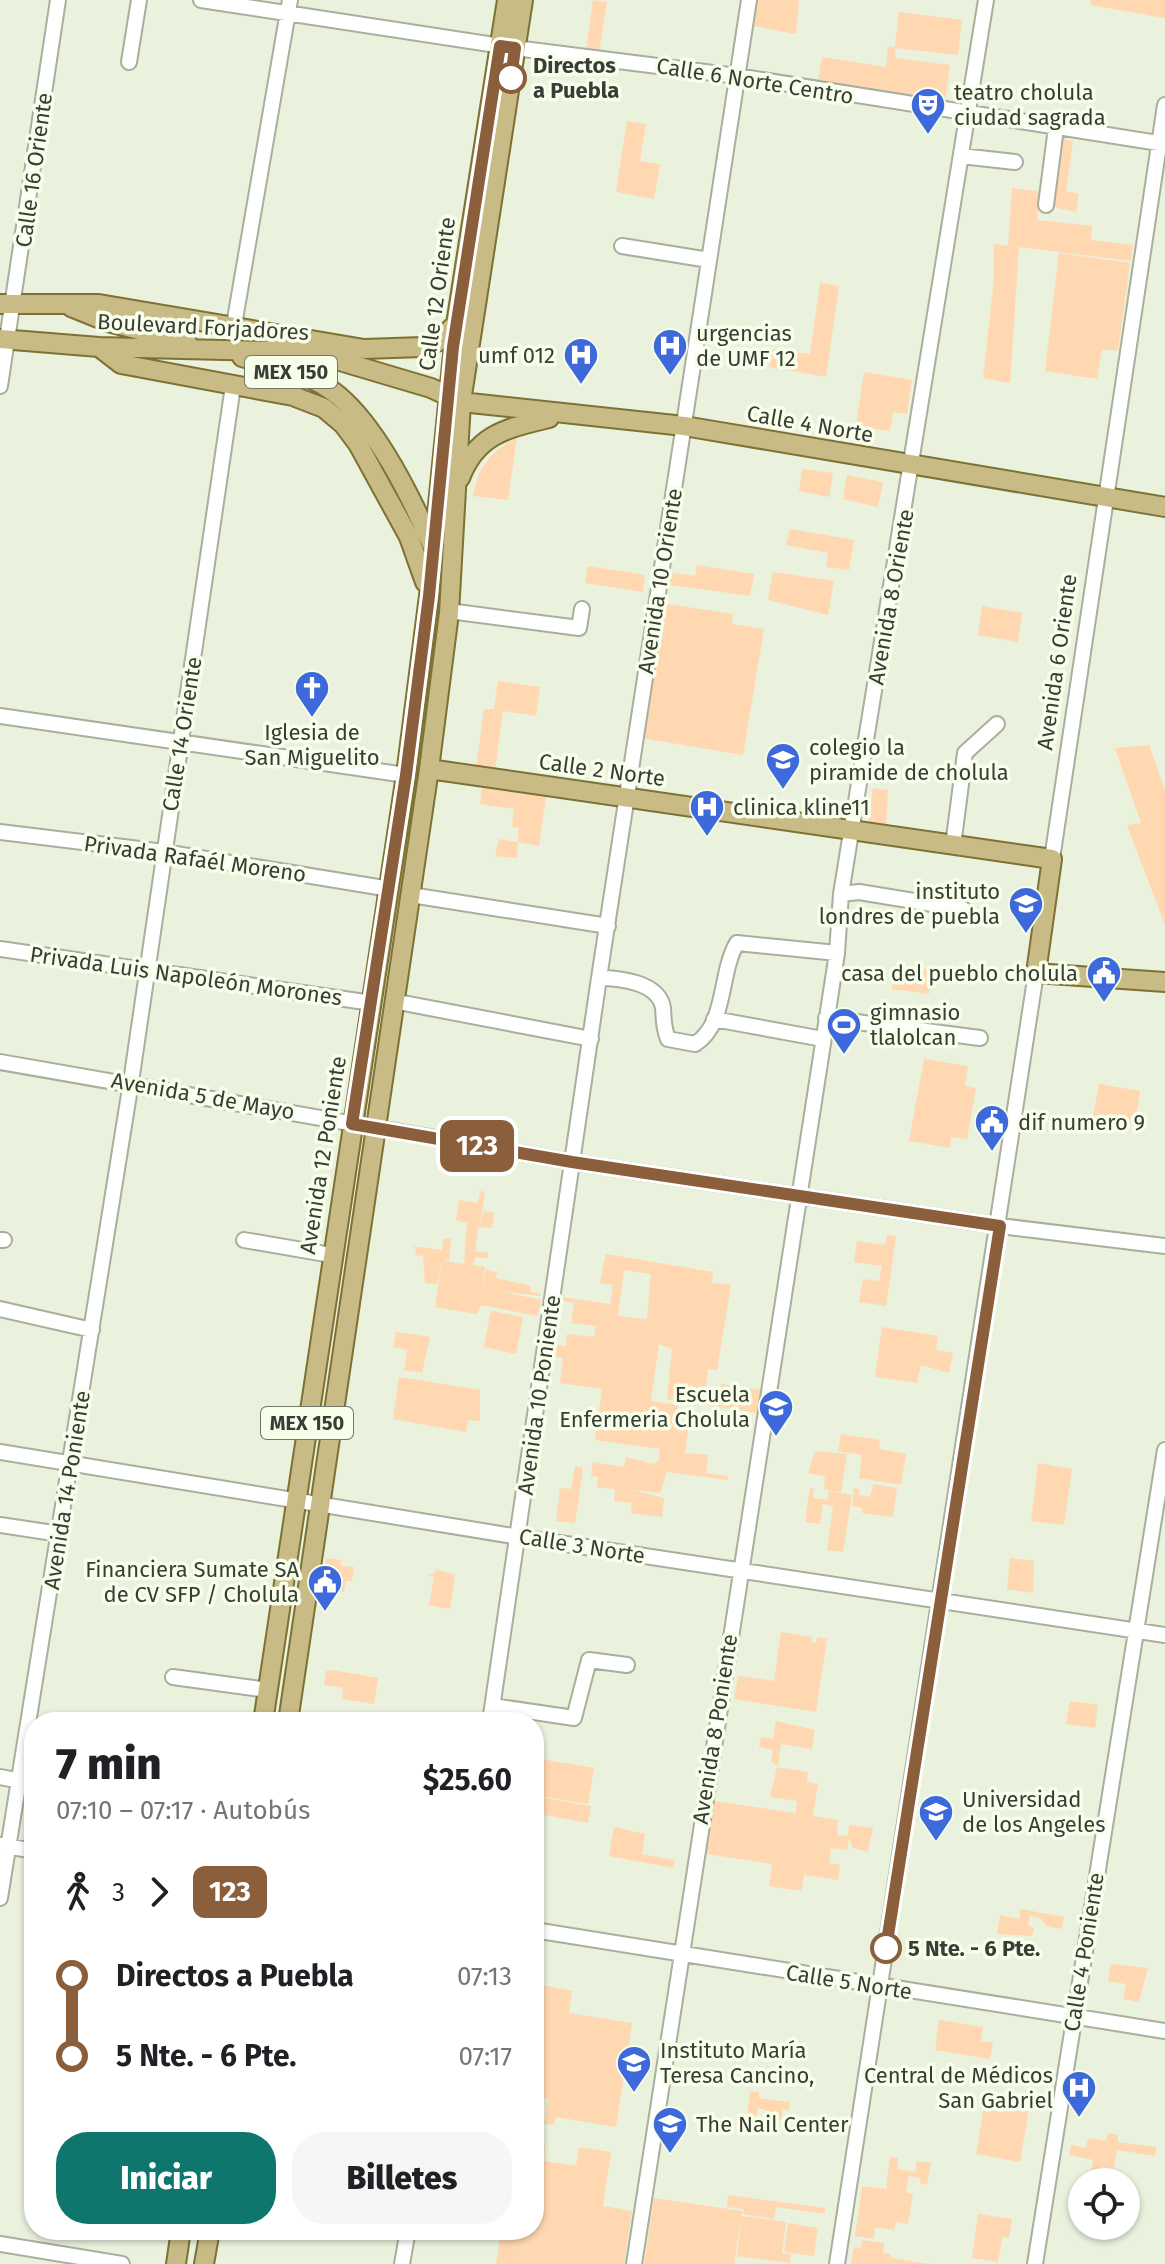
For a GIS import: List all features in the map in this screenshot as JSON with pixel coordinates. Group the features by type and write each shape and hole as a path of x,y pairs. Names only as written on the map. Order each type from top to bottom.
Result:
{"main road":[{"name":"Calle 12 Oriente","path":"429,596 432,544 508,47 507,0"},
{"name":"Calle 12 Oriente","path":"449,612 457,488 454,398 456,324 508,47 523,0"},
{"name":"Boulevard Forjadores","path":"7,306 99,304 364,349 395,350 431,345 456,324"},
{"name":"MEX 150","path":"71,307 108,322 222,350 308,378 348,403 370,429 432,544 449,612"},
{"name":"Boulevard Forjadores","path":"4,340 330,358 454,398"},
{"name":"MEX 150","path":"99,347 121,364 304,399 324,408 343,424 409,537 429,596"},
{"name":"Calle 4 Norte","path":"454,398 567,415 684,426 1165,507"},
{"path":"457,488 469,461 499,431 567,415"},
{"name":"Avenida 12 Poniente","path":"265,1712 331,1255 390,889 429,596"},
{"name":"Avenida 12 Poniente","path":"289,1712 411,895 449,612"},
{"name":"Calle 2 Norte","path":"429,769 1052,859"},
{"name":"Avenida 6 Oriente","path":"1036,973 1052,859"},
{"path":"1036,973 1165,982"},
{"path":"176,2264 180,2240"},
{"path":"204,2264 208,2240"}],"street":[{"name":"Calle 16 Oriente","path":"0,386 7,306 58,0"},
{"path":"129,62 139,0"},
{"name":"Calle 6 Norte Centro","path":"201,0 289,7 508,47 737,76 967,115 1162,143"},
{"name":"Avenida 10 Oriente","path":"572,1162 749,0"},
{"name":"Avenida 8 Oriente","path":"799,1194 837,953 841,894 913,466 986,0"},
{"path":"234,325 289,7"},
{"name":"Avenida 6 Oriente","path":"1052,859 1105,495 1162,143 1165,105"},
{"path":"1046,205 1056,128"},
{"path":"961,156 1015,162"},
{"path":"622,246 709,260"},
{"name":"Calle 14 Oriente","path":"131,1082 233,386"},
{"path":"449,612 579,628 582,609"},
{"path":"0,716 406,775"},
{"path":"953,846 965,753 997,724"},
{"name":"Privada Rafaél Moreno","path":"0,832 164,852 390,889"},
{"path":"841,894 859,892 963,909"},
{"path":"411,895 608,926"},
{"path":"599,978 618,978 650,989 660,1000 668,1039 695,1044 714,1019 737,943 837,953"},
{"name":"Privada Luis Napoleón Morones","path":"0,949 148,968 372,1003"},
{"name":"Avenida 6 Oriente","path":"837,2264 1000,1226 1036,973"},
{"path":"393,1001 591,1039"},
{"path":"826,1018 980,1038"},
{"path":"714,1019 823,1039"},
{"name":"Avenida 5 de Mayo","path":"0,1062 131,1082 572,1162 1000,1226 1165,1246"},
{"name":"Avenida 14 Poniente","path":"32,1712 131,1082"},
{"name":"Avenida 10 Poniente","path":"492,1712 572,1162"},
{"name":"Avenida 8 Poniente","path":"634,2264 799,1194"},
{"path":"244,1240 331,1255"},
{"path":"0,1309 92,1330"},
{"name":"Calle 4 Poniente","path":"1035,2264 1165,1450"},
{"name":"Calle 3 Norte","path":"0,1452 320,1506 1165,1635"},
{"path":"0,1525 60,1534"},
{"path":"544,1714 574,1718 589,1660 627,1665"},
{"path":"173,1677 268,1690"},
{"path":"493,1706 534,1712"},
{"name":"Avenida 14 Poniente","path":"0,1898 4,1846 24,1762"},
{"path":"0,1777 21,1781"},
{"path":"4,1846 24,1849"},
{"name":"Calle 5 Norte","path":"544,1932 1165,2031"},
{"path":"402,2264 406,2240"},
{"path":"0,2244 122,2264"}],"shaded area":[{"path":"593,0 607,2 599,52 586,50"},
{"path":"757,0 799,0 796,34 753,26"},
{"path":"1091,0 1165,0 1165,18 1090,5"},
{"path":"899,12 962,20 958,55 895,48 896,58 950,65 945,102 818,82 822,57 886,67 888,46 895,47"},
{"path":"627,121 646,124 640,161 660,164 654,199 616,192"},
{"path":"1063,139 1073,141 1066,191 1079,194 1076,212 1054,207"},
{"path":"1012,188 1040,192 1037,220 1092,226 1091,240 1133,245 1131,261 1019,247 1010,383 983,378 994,279 994,244 1008,246"},
{"path":"1059,253 1130,263 1118,351 1102,349 1097,379 1045,371"},
{"path":"820,283 839,286 826,377 769,367 772,349 810,354"},
{"path":"864,372 912,380 907,414 893,412 890,431 856,426"},
{"path":"517,438 508,500 473,496 478,477 487,461 500,448"},
{"path":"802,469 833,473 829,497 799,491"},
{"path":"847,475 883,482 878,507 843,499"},
{"path":"790,529 854,540 849,570 826,567 828,553 786,545"},
{"path":"697,565 754,574 750,596 664,584 668,572 695,576"},
{"path":"588,566 645,575 643,592 585,583"},
{"path":"773,572 834,581 828,615 768,600"},
{"path":"661,603 733,614 732,624 764,629 743,755 642,738"},
{"path":"982,606 1022,613 1018,642 978,635"},
{"path":"498,681 540,687 536,716 503,711 495,771 476,768 484,709 494,709"},
{"path":"1149,745 1165,790 1165,925 1127,825 1141,823 1115,748"},
{"path":"482,786 546,796 539,846 518,842 517,858 495,856 499,839 517,842 519,828 512,827 514,809 480,804"},
{"path":"873,788 888,790 886,826 868,823"},
{"path":"895,965 932,970 929,994 892,989"},
{"path":"924,1059 968,1066 965,1086 976,1088 967,1139 951,1137 950,1148 909,1141"},
{"path":"1099,1084 1140,1091 1135,1124 1093,1118"},
{"path":"480,1191 485,1192 480,1226 484,1211 494,1213 492,1228 478,1227 475,1251 488,1253 488,1258 475,1257 473,1265 485,1267 482,1289 486,1270 497,1272 496,1278 531,1286 531,1292 540,1293 540,1296 500,1291 541,1300 538,1316 481,1305 477,1314 435,1307 442,1260 437,1284 425,1283 423,1256 415,1255 416,1248 411,1246 442,1250 444,1238 451,1239 449,1260 443,1261 464,1264 467,1223 456,1220 459,1200 478,1203"},
{"path":"887,1235 896,1236 886,1306 859,1302 863,1279 879,1281 882,1266 854,1262 857,1241 885,1245"},
{"path":"606,1254 713,1272 712,1283 731,1285 717,1370 708,1369 705,1392 720,1394 721,1384 760,1390 757,1413 667,1399 672,1349 659,1344 651,1401 678,1405 676,1422 689,1424 685,1453 708,1455 706,1473 728,1476 727,1480 667,1472 660,1493 633,1490 664,1498 662,1517 631,1513 632,1503 614,1501 615,1489 597,1487 598,1477 591,1476 593,1462 624,1467 626,1457 654,1464 659,1460 660,1449 595,1440 602,1389 560,1383 563,1358 550,1356 552,1344 566,1346 567,1334 594,1337 596,1326 571,1323 574,1303 563,1301 563,1297 610,1304 613,1285 600,1283","holes":["624,1270 651,1274 647,1319 618,1316"]},
{"path":"491,1311 523,1317 516,1354 484,1347"},
{"path":"882,1327 938,1336 936,1350 953,1353 949,1373 921,1365 917,1383 875,1377"},
{"path":"396,1332 430,1337 422,1373 404,1370 407,1350 393,1347"},
{"path":"399,1377 480,1390 480,1421 468,1420 466,1432 393,1419"},
{"path":"841,1434 880,1440 879,1449 906,1454 901,1485 859,1478 862,1455 838,1451"},
{"path":"815,1451 847,1454 841,1492 824,1489 825,1476 808,1473"},
{"path":"1038,1463 1072,1469 1064,1525 1031,1521"},
{"path":"575,1466 583,1468 575,1523 556,1521 560,1488 571,1489"},
{"path":"873,1484 897,1488 893,1517 862,1513 862,1508 852,1506 854,1488 859,1489 859,1495 870,1497"},
{"path":"810,1488 814,1489 813,1498 827,1500 829,1491 852,1495 843,1552 827,1550 833,1506 823,1504 820,1524 805,1522"},
{"path":"326,1558 341,1560 341,1566 354,1567 352,1581 346,1581 344,1592 323,1589"},
{"path":"1010,1558 1034,1561 1033,1593 1007,1589"},
{"path":"436,1569 455,1575 450,1609 429,1605 434,1577 426,1575 435,1573"},
{"path":"781,1632 812,1637 811,1642 816,1643 817,1637 827,1639 816,1712 734,1699 738,1676 774,1681"},
{"path":"326,1671 378,1678 374,1704 342,1699 343,1688 324,1685"},
{"path":"1070,1701 1098,1705 1095,1728 1066,1724"},
{"path":"776,1721 815,1730 812,1749 781,1744 778,1766 771,1762 773,1750 759,1747 761,1737 773,1739"},
{"path":"544,1760 594,1768 588,1804 544,1797"},
{"path":"777,1767 808,1772 807,1782 818,1784 813,1816 838,1820 837,1835 848,1836 849,1825 873,1828 868,1852 853,1848 849,1838 847,1850 831,1848 829,1863 840,1865 838,1880 804,1875 801,1891 769,1886 772,1864 706,1854 714,1801 796,1813 797,1801 770,1797"},
{"path":"544,1798 591,1806 588,1823 544,1815"},
{"path":"614,1827 645,1834 642,1854 675,1860 673,1868 609,1856"},
{"path":"1021,1909 1064,1917 1062,1929 1046,1926 1040,1918 1030,1916 1028,1926 1034,1928 1032,1936 997,1934 1000,1915 1019,1919"},
{"path":"1111,1964 1148,1968 1139,2002 1123,1999 1126,1984 1108,1981"},
{"path":"544,1985 572,1991 569,2013 632,2023 616,2127 556,2117 554,2125 544,2124 548,2099 544,2098"},
{"path":"939,2020 983,2027 981,2041 993,2043 990,2059 935,2050"},
{"path":"750,2091 759,2092 759,2098 790,2102 789,2110 783,2109 781,2120 765,2118 766,2110 758,2108 756,2117 747,2116"},
{"path":"986,2095 1030,2102 1020,2162 976,2154"},
{"path":"1108,2133 1118,2135 1118,2142 1156,2147 1155,2156 1117,2150 1114,2168 1092,2168 1093,2160 1069,2155 1071,2145 1086,2148 1088,2138 1106,2141"},
{"path":"579,2147 611,2152 603,2206 632,2211 624,2264 496,2264 500,2240 544,2240 544,2161 576,2166"},
{"path":"890,2157 898,2158 897,2169 915,2172 917,2161 931,2163 927,2185 920,2183 921,2178 909,2176 906,2192 913,2194 908,2224 896,2222 894,2230 875,2227 874,2239 855,2236 862,2186 886,2189"},
{"path":"728,2195 825,2208 825,2214 776,2207 774,2219 743,2214 744,2209 727,2207"},
{"path":"654,2198 742,2211 741,2216 786,2222 782,2253 791,2254 790,2263 737,2256 741,2217 734,2264 644,2264"},
{"path":"978,2214 1012,2219 1009,2238 1002,2237 998,2262 972,2258"},
{"path":"788,2223 818,2228 814,2256 784,2252"},
{"path":"862,2240 884,2243 883,2252 891,2254 891,2258 929,2264 851,2264 854,2247 861,2248"}],"bus line":[{"name":"123","path":"511,78 515,48 500,46 460,293 447,394 429,596 406,775 352,1124 572,1162 1000,1226 886,1948"}],"place":[{"name":"Directos a Puebla","path":"511,78"},
{"name":"teatro cholula ciudad sagrada","path":"928,136"},
{"name":"urgencias de UMF 12","path":"670,377"},
{"name":"umf 012","path":"581,386"},
{"name":"Iglesia de San Miguelito","path":"312,719"},
{"name":"colegio la piramide de cholula","path":"783,791"},
{"name":"clinica kline11","path":"707,838"},
{"name":"instituto londres de puebla","path":"1026,935"},
{"name":"casa del pueblo cholula","path":"1104,1004"},
{"name":"gimnasio tlalolcan","path":"844,1056"},
{"name":"dif numero 9","path":"992,1153"},
{"name":"Escuela Enfermeria Cholula","path":"776,1438"},
{"name":"Financiera Sumate SA de CV SFP / Cholula","path":"325,1613"},
{"name":"Universidad de los Angeles","path":"936,1843"},
{"name":"5 Nte. - 6 Pte.","path":"886,1948"},
{"name":"Instituto María Teresa Cancino,","path":"634,2094"},
{"name":"Central de Médicos San Gabriel","path":"1079,2119"},
{"name":"The Nail Center","path":"670,2155"}]}
